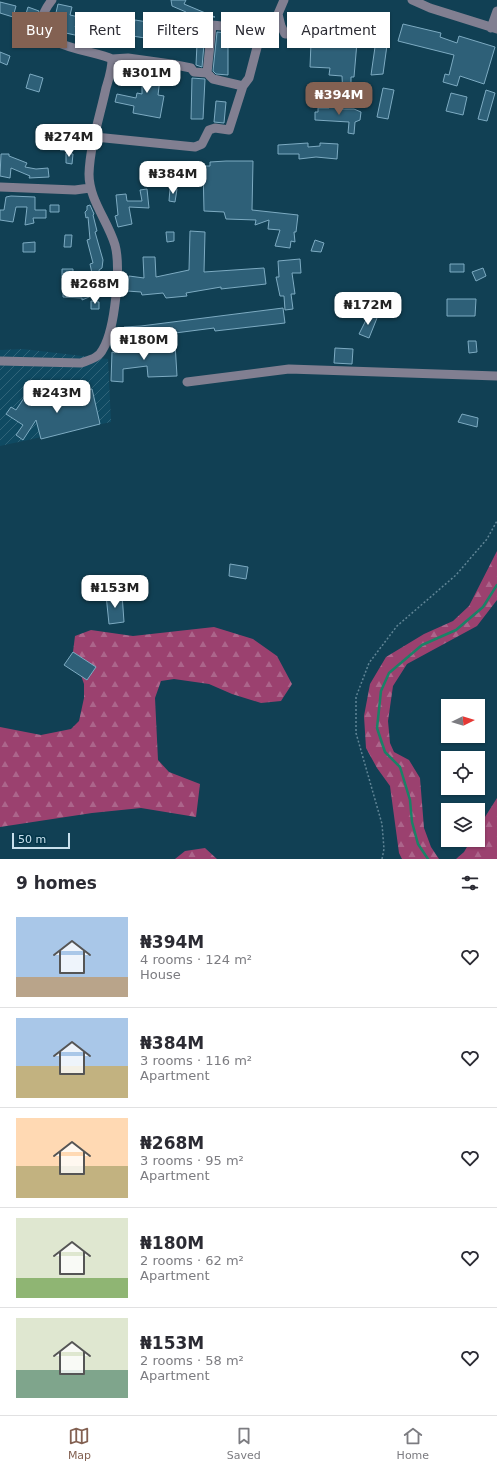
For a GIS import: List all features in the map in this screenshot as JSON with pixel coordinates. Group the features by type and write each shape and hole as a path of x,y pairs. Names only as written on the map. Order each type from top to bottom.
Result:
{"street":[{"path":"52,0 42,19 43,28 49,39 66,46 102,54 112,59 128,58 190,68 194,72 207,73 213,79 242,86"},
{"path":"279,12 284,0"},
{"path":"412,0 422,2 494,29 497,11"},
{"path":"279,18 281,26 285,34 287,34"},
{"path":"207,73 212,25 221,26"},
{"path":"95,137 195,148 202,144 209,130 215,128 229,130 242,86 249,78 257,48"},
{"path":"0,361 81,363 94,359 103,350 112,326 116,299 116,258 111,235 90,188 89,175 95,137 107,84 112,72 112,59"},
{"path":"0,187 74,190 90,188"},
{"path":"187,382 289,369 497,376"}],"path":[{"path":"382,859 384,849 382,824 356,733 356,697 369,663 397,626 456,575 487,538 497,521"}],"shaded area":[{"path":"23,349 108,359 111,422 0,446 0,350"}],"green space":[{"path":"497,551 497,600 477,626 407,664 393,686 388,721 390,743 394,752 409,760 420,778 424,828 431,847 439,859 402,859 399,853 390,786 377,768 366,748 364,716 370,684 386,657 424,634 453,621 469,606"},
{"path":"214,627 253,639 277,656 292,684 281,701 261,703 232,694 209,684 174,679 161,681 155,698 158,760 169,772 200,784 196,817 141,808 92,813 0,827 0,727 41,735 71,729 79,721 84,698 84,684 73,652 75,636 91,630 133,636"},
{"path":"497,798 497,859 456,859 464,852 467,847 485,847 485,817"},
{"path":"205,848 217,859 175,859 185,851"}],"building":[{"path":"171,0 186,0 184,4 203,12 186,12 172,6"},
{"path":"0,2 16,6 14,12 12,12 12,17 0,13"},
{"path":"58,4 72,7 70,15 75,16 75,35 67,33 67,12 56,12"},
{"path":"28,7 39,11 39,12 26,12"},
{"path":"135,20 143,21 143,38 135,36"},
{"path":"403,24 441,33 440,37 457,43 459,36 495,47 484,84 460,76 457,86 443,82 445,74 449,75 454,55 398,41"},
{"path":"217,32 221,32 221,48 228,48 228,75 216,74 213,71"},
{"path":"197,48 204,48 202,67 196,65"},
{"path":"311,48 356,48 354,77 351,77 351,95 343,96 342,76 329,75 330,68 310,67"},
{"path":"375,48 387,48 383,74 371,75"},
{"path":"0,52 10,56 7,65 0,62"},
{"path":"142,66 166,70 165,80 160,79 158,95 164,96 160,118 133,113 134,106 115,102 117,94 136,98 137,93 142,94"},
{"path":"30,74 43,78 39,92 26,88"},
{"path":"192,78 205,79 203,119 191,119"},
{"path":"383,88 394,90 388,119 377,117"},
{"path":"486,90 495,93 487,121 478,119"},
{"path":"451,93 467,97 463,115 446,111"},
{"path":"216,101 226,102 224,123 214,122"},
{"path":"329,105 337,105 337,109 354,109 361,112 360,120 355,122 354,134 348,133 349,122 315,120 315,112 318,112 318,108 329,108"},
{"path":"63,137 70,139 67,151 60,150"},
{"path":"308,143 308,147 320,146 320,143 338,144 337,159 316,157 299,159 299,154 278,154 278,145"},
{"path":"66,153 73,154 72,164 66,163"},
{"path":"1,154 9,154 9,156 27,163 25,167 36,169 48,168 49,177 29,178 30,176 11,168 10,178 0,176"},
{"path":"253,161 252,210 298,215 296,232 294,232 295,242 291,241 290,248 275,246 280,230 268,229 269,220 255,225 256,220 226,219 224,212 204,211 203,166 210,166 210,162"},
{"path":"153,166 161,166 161,173 152,172"},
{"path":"170,188 177,189 175,202 169,201"},
{"path":"147,189 149,208 129,207 132,224 118,227 115,216 118,215 116,195 126,194 127,201 142,201 140,190"},
{"path":"6,197 35,197 35,210 46,210 46,218 33,218 34,223 25,225 27,207 16,207 13,222 0,220 0,210 4,210"},
{"path":"50,205 59,205 59,212 50,212"},
{"path":"90,205 94,214 97,231 95,232 103,260 102,268 99,270 103,293 99,294 97,287 95,287 90,264 93,263 87,240 90,239 88,217 86,218 85,212 87,210 87,206"},
{"path":"190,231 205,232 204,272 264,268 266,284 221,289 221,287 186,293 187,296 166,298 163,293 142,295 141,292 127,291 129,276 144,278 143,257 155,257 156,277 189,270"},
{"path":"166,232 174,232 174,241 167,242"},
{"path":"65,235 72,235 71,247 64,247"},
{"path":"315,240 324,243 321,252 311,251"},
{"path":"35,242 35,252 23,252 23,243"},
{"path":"300,259 301,273 292,273 295,294 291,294 293,309 285,310 284,296 280,296 276,277 279,277 278,261"},
{"path":"450,264 464,264 464,272 450,272"},
{"path":"483,268 486,276 476,281 472,272"},
{"path":"62,269 73,269 73,277 62,277"},
{"path":"81,287 93,287 94,295 82,300 82,298 63,297 63,289 82,289"},
{"path":"447,299 476,299 475,316 447,316"},
{"path":"91,301 99,302 99,309 91,309"},
{"path":"283,308 285,323 215,331 214,328 175,333 174,335 124,337 124,327"},
{"path":"369,314 377,318 369,338 359,334"},
{"path":"120,341 122,349 138,347 138,352 158,351 157,345 175,343 177,376 148,377 147,366 123,369 123,382 111,381 112,352 115,353 115,342"},
{"path":"468,341 476,341 477,352 469,353"},
{"path":"335,348 353,349 352,364 334,363"},
{"path":"92,389 100,424 41,439 36,420 23,440 16,435 23,425 6,414 11,407 16,410 28,392 30,404"},
{"path":"462,414 478,418 477,427 458,422"},
{"path":"230,564 248,567 246,579 229,576"},
{"path":"122,594 124,622 109,624 106,595"},
{"path":"73,652 96,667 87,680 64,665"}],"waterway":[{"path":"428,859 418,844 412,822 410,800 400,767 385,752 377,728 381,691 389,673 422,645 456,630 483,607 497,585"}]}
